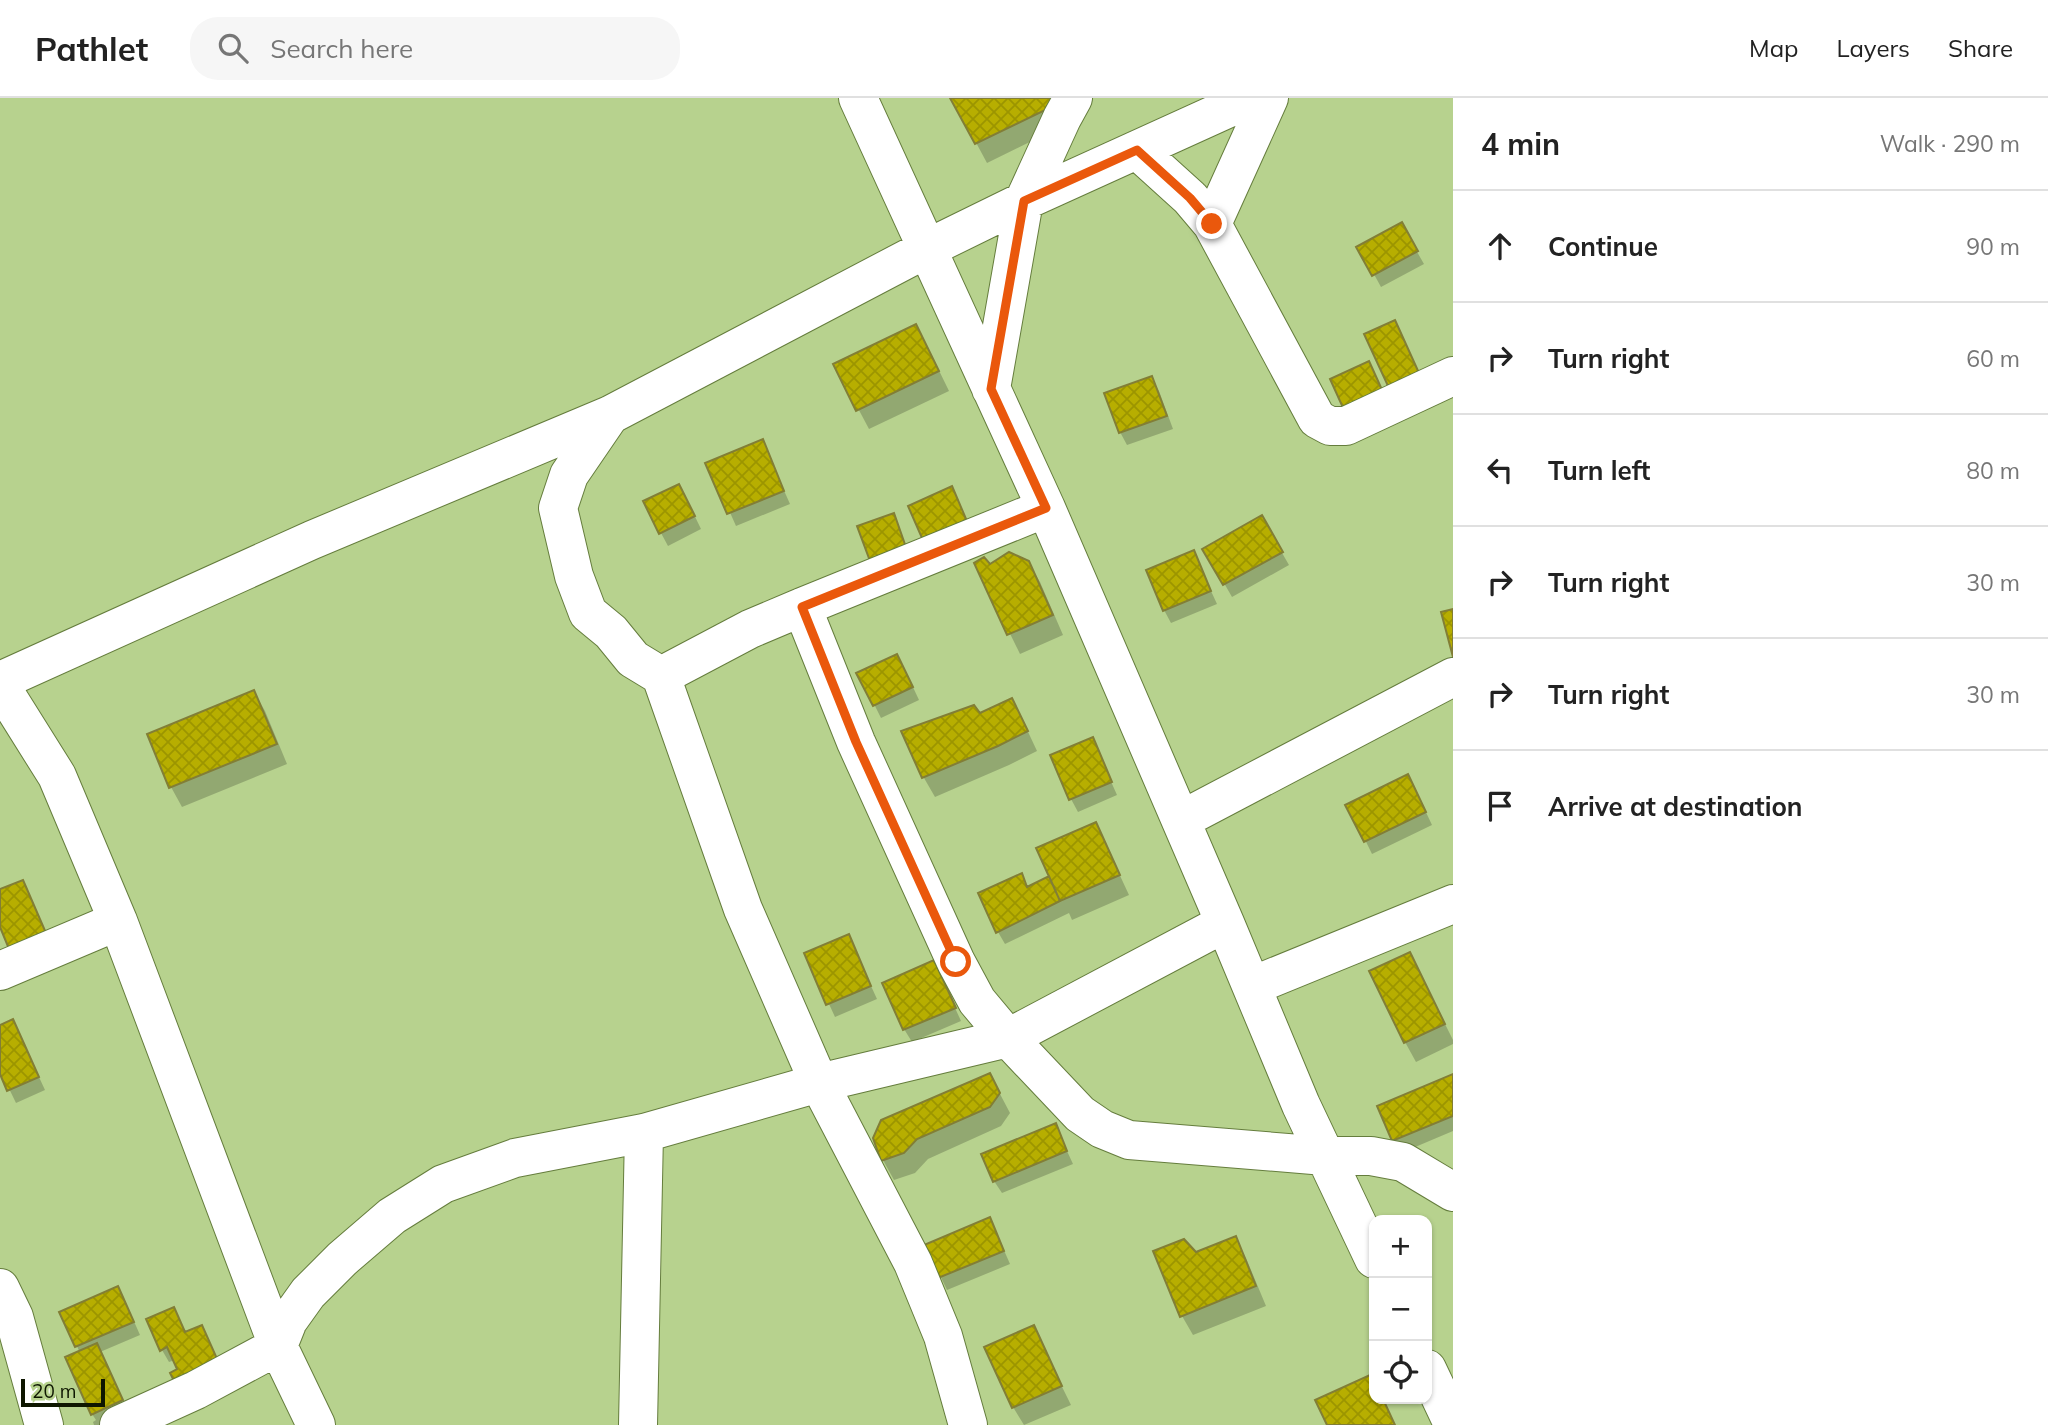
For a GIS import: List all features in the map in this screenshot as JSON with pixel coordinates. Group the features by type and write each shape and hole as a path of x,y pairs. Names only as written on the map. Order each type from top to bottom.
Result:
{"street":[{"path":"858,98 1046,508 1301,1105 1369,1248"},
{"path":"991,389 1024,201 1073,98"},
{"path":"316,1425 278,1346 118,921 57,776 0,683 312,540 610,415 926,249 1024,201 1251,98"},
{"path":"1212,224 1269,98"},
{"path":"1137,150 1190,198 1212,224 1317,419 1330,426 1346,426 1453,376"},
{"path":"610,415 569,475 558,508 574,576 588,613 611,632 633,659 661,677 743,909 819,1083 913,1263 943,1336 968,1425"},
{"path":"661,677 750,629 1046,508"},
{"path":"802,607 856,742 956,962 977,1001 1080,1114 1102,1129 1129,1140 1325,1156 1371,1156 1403,1162 1453,1192"},
{"path":"1181,820 1453,677"},
{"path":"1252,986 1453,904"},
{"path":"0,971 118,921"},
{"path":"119,1425 196,1390 278,1346 288,1321 308,1293 342,1259 392,1216 443,1184 515,1158 643,1133 819,1083 1008,1038 1225,923"},
{"path":"638,1425 643,1133"},
{"path":"0,1287 14,1317 44,1425"},
{"path":"1432,1380 1453,1424"}],"building":[{"path":"950,98 1067,98 1068,99 975,144"},
{"path":"1402,222 1418,251 1372,276 1356,247"},
{"path":"1395,320 1419,373 1388,386 1364,334"},
{"path":"916,324 939,371 856,411 833,364"},
{"path":"1369,361 1383,392 1344,410 1330,379"},
{"path":"1152,376 1167,416 1119,433 1104,393"},
{"path":"763,439 784,491 727,514 705,463"},
{"path":"679,484 695,516 659,534 643,501"},
{"path":"952,486 969,526 925,545 908,506"},
{"path":"894,513 909,556 873,569 857,526"},
{"path":"1262,515 1283,552 1223,585 1202,549"},
{"path":"1194,550 1211,591 1163,611 1146,570"},
{"path":"1009,552 1029,561 1053,615 1007,635 974,563 984,557 990,564"},
{"path":"1453,609 1453,657 1441,612"},
{"path":"897,654 913,687 873,706 856,673"},
{"path":"254,690 277,744 169,788 147,734"},
{"path":"1012,698 1028,731 922,778 901,731 974,705 980,713"},
{"path":"1093,737 1112,782 1069,800 1050,755"},
{"path":"1408,774 1426,812 1364,842 1345,805"},
{"path":"1096,822 1120,875 1060,901 1036,848"},
{"path":"1022,873 1027,887 1049,876 1060,901 996,933 978,893"},
{"path":"23,880 46,933 9,949 0,927 0,889"},
{"path":"849,934 871,986 826,1005 804,953"},
{"path":"1410,952 1445,1024 1404,1043 1369,971"},
{"path":"934,960 956,1008 903,1030 882,983"},
{"path":"13,1019 39,1077 7,1091 0,1074 0,1025"},
{"path":"990,1073 1000,1093 990,1107 917,1139 904,1153 881,1161 873,1138 881,1120"},
{"path":"1453,1074 1453,1116 1392,1141 1377,1106"},
{"path":"1056,1123 1067,1151 993,1182 981,1154"},
{"path":"990,1217 1004,1251 938,1278 924,1245"},
{"path":"1236,1236 1256,1286 1180,1317 1153,1251 1184,1239 1196,1252"},
{"path":"118,1286 134,1322 75,1347 59,1312"},
{"path":"174,1307 185,1332 202,1325 222,1370 178,1389 170,1373 177,1369 167,1347 160,1351 146,1319"},
{"path":"1034,1325 1062,1386 1012,1408 984,1347"},
{"path":"97,1343 123,1400 91,1415 65,1357"},
{"path":"1369,1375 1369,1404 1385,1404 1395,1425 1327,1425 1315,1400"}],"route":[{"path":"956,962 856,742 802,607 1046,508 991,389 1024,201 1137,150 1190,198 1212,224"}]}
